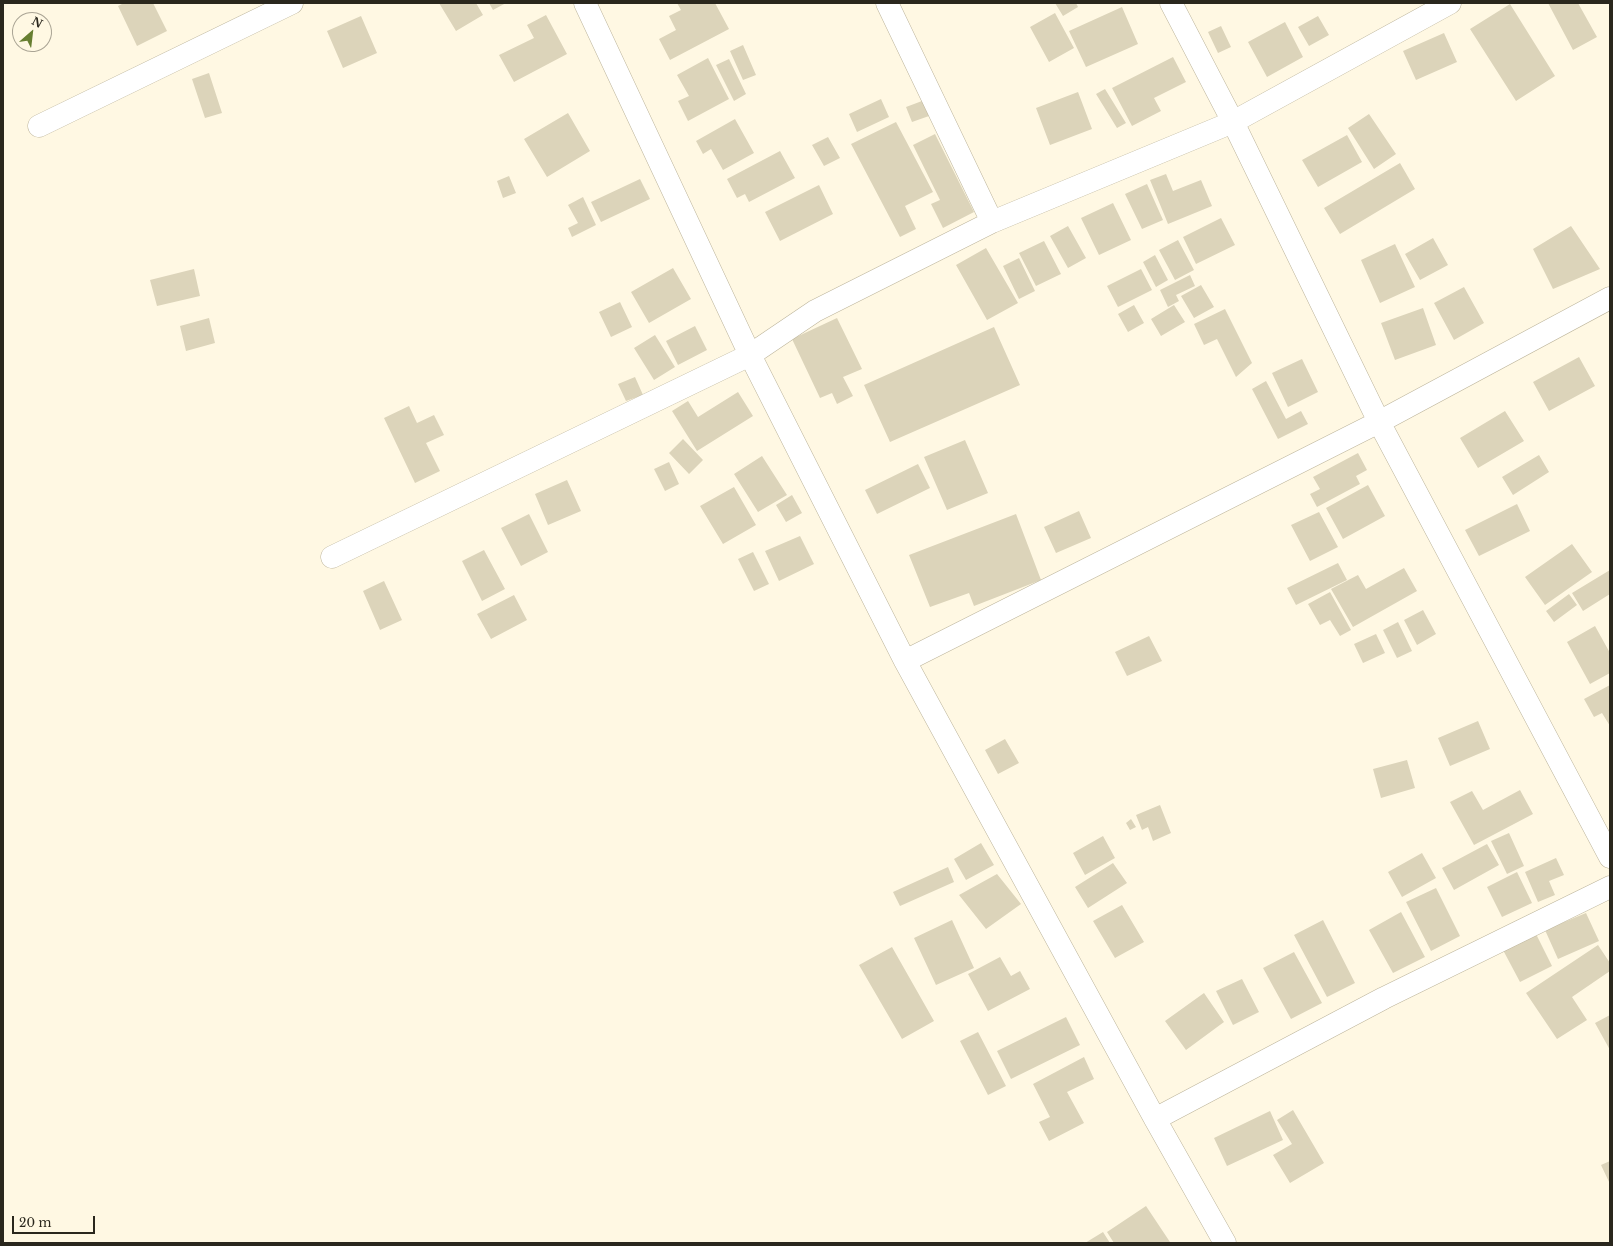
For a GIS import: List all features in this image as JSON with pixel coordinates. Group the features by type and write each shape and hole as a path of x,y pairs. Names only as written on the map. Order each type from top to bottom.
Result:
{"street":[{"path":"39,126 292,3"},
{"path":"585,3 750,355 905,661 1155,1119 1225,1243"},
{"path":"887,3 992,222"},
{"path":"1171,3 1233,122 1379,422 1610,857"},
{"path":"332,557 750,355 815,311 992,222 1233,122 1450,3"},
{"path":"905,661 1379,422 1610,298"},
{"path":"1155,1119 1384,998 1610,887"}],"building":[{"path":"124,3 153,3 167,31 137,46 118,6"},
{"path":"439,3 476,3 483,15 456,31"},
{"path":"489,3 506,3 493,10"},
{"path":"677,3 715,3 729,29 670,60 659,39 676,30 669,16 681,10"},
{"path":"1055,3 1076,3 1078,7 1063,16"},
{"path":"1548,3 1578,3 1597,37 1573,50"},
{"path":"1510,4 1555,76 1516,101 1470,29"},
{"path":"1122,7 1138,44 1086,67 1069,31"},
{"path":"1055,13 1074,48 1049,62 1030,27"},
{"path":"546,15 567,54 514,82 499,55 534,38 527,25"},
{"path":"361,16 377,53 343,68 327,31"},
{"path":"1318,16 1329,35 1309,46 1298,27"},
{"path":"1285,22 1303,57 1267,77 1248,42"},
{"path":"1221,26 1231,47 1218,53 1208,32"},
{"path":"1444,33 1457,62 1416,80 1403,51"},
{"path":"743,45 756,75 743,80 730,51"},
{"path":"1173,57 1186,82 1154,98 1161,111 1132,126 1112,88"},
{"path":"708,58 729,99 688,121 678,101 689,96 677,75"},
{"path":"729,59 746,94 734,101 716,65"},
{"path":"209,73 222,113 205,118 192,79"},
{"path":"1105,89 1126,123 1117,128 1096,94"},
{"path":"1078,92 1092,129 1050,145 1036,108"},
{"path":"881,99 889,117 857,132 849,114"},
{"path":"922,101 929,116 912,122 906,107"},
{"path":"568,113 590,151 547,177 524,139"},
{"path":"1369,114 1396,154 1374,169 1348,128"},
{"path":"735,119 754,153 723,170 711,149 703,154 696,141"},
{"path":"896,122 933,192 905,206 916,229 900,237 851,144"},
{"path":"935,134 974,212 943,228 931,204 940,200 913,145"},
{"path":"1347,135 1362,162 1318,187 1302,160"},
{"path":"828,137 840,158 824,166 812,145"},
{"path":"780,151 795,178 749,202 745,194 737,198 727,179"},
{"path":"1400,163 1415,189 1340,234 1324,208"},
{"path":"1166,174 1173,191 1201,180 1212,206 1168,224 1150,180"},
{"path":"509,176 516,193 503,198 497,181"},
{"path":"640,179 650,199 601,222 591,202"},
{"path":"1147,184 1163,220 1142,229 1125,194"},
{"path":"819,185 833,214 780,241 765,212"},
{"path":"583,197 596,225 572,237 568,228 578,223 568,205"},
{"path":"1113,203 1131,240 1099,255 1081,218"},
{"path":"1221,218 1235,245 1196,264 1183,237"},
{"path":"1068,226 1086,258 1068,268 1050,236"},
{"path":"1571,226 1600,269 1553,289 1533,249"},
{"path":"1433,238 1448,265 1420,280 1405,254"},
{"path":"1178,240 1194,270 1175,280 1159,250"},
{"path":"1044,241 1061,274 1036,286 1019,253"},
{"path":"1395,244 1415,287 1380,303 1361,260"},
{"path":"986,248 1018,303 987,320 956,265"},
{"path":"1155,255 1168,280 1156,287 1143,262"},
{"path":"1019,258 1035,291 1019,299 1003,266"},
{"path":"673,268 691,299 649,323 631,292"},
{"path":"194,269 200,296 157,306 150,280"},
{"path":"1141,269 1152,290 1118,307 1107,286"},
{"path":"1190,275 1195,286 1176,295 1179,301 1168,307 1160,290"},
{"path":"1201,285 1214,307 1194,318 1181,296"},
{"path":"1464,287 1484,323 1454,340 1434,303"},
{"path":"620,302 632,327 611,337 599,312"},
{"path":"1134,305 1144,323 1128,332 1118,314"},
{"path":"1174,305 1185,322 1161,336 1151,319"},
{"path":"1423,308 1436,345 1395,360 1381,323"},
{"path":"1225,309 1252,363 1236,377 1217,339 1204,345 1194,324"},
{"path":"209,318 215,343 186,351 180,326"},
{"path":"837,318 862,369 843,377 853,396 837,404 832,393 820,398 792,339"},
{"path":"695,326 707,350 678,365 666,341"},
{"path":"994,327 1020,385 890,442 864,385"},
{"path":"655,335 675,367 654,380 634,348"},
{"path":"1579,357 1595,386 1549,411 1533,382"},
{"path":"1302,359 1318,392 1288,407 1272,373"},
{"path":"635,377 643,395 626,401 618,384"},
{"path":"1266,381 1286,419 1301,411 1308,424 1278,439 1252,389"},
{"path":"738,392 753,416 697,451 672,411 688,401 698,417"},
{"path":"409,406 417,423 434,415 444,435 426,443 440,471 415,483 384,418"},
{"path":"1505,411 1524,441 1478,468 1460,438"},
{"path":"683,439 703,460 689,474 669,453"},
{"path":"965,440 988,493 947,510 924,457"},
{"path":"1358,453 1367,470 1356,476 1360,484 1317,507 1310,494 1320,489 1313,477"},
{"path":"1539,455 1549,472 1513,495 1502,477"},
{"path":"762,456 787,495 758,512 734,474"},
{"path":"669,462 679,484 665,491 654,469"},
{"path":"918,464 930,488 877,514 865,490"},
{"path":"567,480 581,511 548,525 535,494"},
{"path":"1368,485 1385,516 1343,539 1326,508"},
{"path":"734,487 756,525 723,544 700,506"},
{"path":"792,495 802,513 786,522 776,505"},
{"path":"1517,504 1530,531 1479,556 1465,530"},
{"path":"1079,511 1091,538 1056,553 1044,527"},
{"path":"1319,512 1338,547 1310,561 1291,525"},
{"path":"529,514 548,552 521,566 501,528"},
{"path":"1016,514 1041,580 974,606 969,593 930,607 909,555"},
{"path":"800,536 814,564 779,581 765,551"},
{"path":"1572,544 1592,572 1545,605 1525,577"},
{"path":"484,550 505,589 482,601 462,561"},
{"path":"753,552 769,584 754,591 738,559"},
{"path":"1338,563 1347,580 1296,605 1287,588"},
{"path":"1404,568 1417,591 1353,627 1331,589 1358,575 1366,589"},
{"path":"1610,570 1610,594 1583,611 1572,593"},
{"path":"384,581 402,620 380,630 363,591"},
{"path":"1330,592 1351,630 1340,636 1330,620 1320,625 1308,604"},
{"path":"1569,594 1577,605 1554,622 1546,611"},
{"path":"514,595 527,620 491,639 477,614"},
{"path":"1423,610 1436,634 1417,645 1404,620"},
{"path":"1398,622 1412,651 1397,658 1383,630"},
{"path":"1595,626 1610,653 1610,673 1590,684 1567,642"},
{"path":"1376,634 1385,653 1363,663 1354,644"},
{"path":"1149,636 1162,661 1127,676 1115,652"},
{"path":"1610,685 1610,726 1602,713 1594,717 1584,699"},
{"path":"1478,721 1490,749 1450,766 1438,738"},
{"path":"1005,739 1019,763 998,774 985,750"},
{"path":"1407,760 1415,788 1381,798 1373,769"},
{"path":"1520,790 1533,814 1474,845 1450,802 1472,791 1483,810"},
{"path":"1160,805 1171,833 1153,841 1148,827 1142,830 1136,815"},
{"path":"1131,819 1136,827 1130,830 1126,823"},
{"path":"1509,833 1524,866 1507,874 1491,841"},
{"path":"1103,836 1115,858 1085,875 1073,853"},
{"path":"981,843 994,865 966,880 954,859"},
{"path":"1487,844 1499,865 1454,890 1442,868"},
{"path":"1422,853 1436,878 1402,897 1388,872"},
{"path":"1556,858 1564,875 1549,881 1555,895 1538,902 1525,872"},
{"path":"1113,863 1127,883 1088,908 1075,887"},
{"path":"948,867 954,882 900,906 893,892"},
{"path":"1517,872 1532,903 1502,917 1487,887"},
{"path":"997,874 1021,904 986,929 959,895"},
{"path":"1436,888 1460,936 1431,951 1406,902"},
{"path":"1122,905 1144,942 1115,958 1093,921"},
{"path":"1401,912 1425,957 1393,973 1369,930"},
{"path":"1586,913 1599,941 1558,959 1545,930"},
{"path":"952,920 974,968 936,985 914,938"},
{"path":"1323,920 1355,983 1327,997 1294,935"},
{"path":"1536,934 1552,966 1520,982 1503,950"},
{"path":"1598,945 1610,963 1610,971 1572,997 1587,1020 1557,1039 1526,993"},
{"path":"892,947 934,1021 902,1039 859,965"},
{"path":"1294,952 1322,1003 1291,1019 1263,968"},
{"path":"1000,957 1011,976 1020,971 1030,989 988,1011 968,974"},
{"path":"1242,979 1259,1012 1233,1025 1216,991"},
{"path":"1204,993 1224,1022 1186,1050 1165,1021"},
{"path":"1610,1015 1610,1050 1595,1023"},
{"path":"1066,1017 1080,1045 1011,1079 997,1051"},
{"path":"978,1032 1006,1086 988,1095 960,1041"},
{"path":"1084,1057 1094,1079 1067,1092 1084,1123 1049,1141 1039,1122 1050,1117 1033,1084"},
{"path":"1293,1110 1324,1163 1290,1183 1273,1155 1292,1144 1277,1120"},
{"path":"1270,1111 1283,1140 1227,1166 1214,1138"},
{"path":"1610,1161 1610,1184 1601,1165"},
{"path":"1146,1206 1170,1242 1114,1243 1107,1232"},
{"path":"1103,1232 1110,1243 1085,1243"}]}
